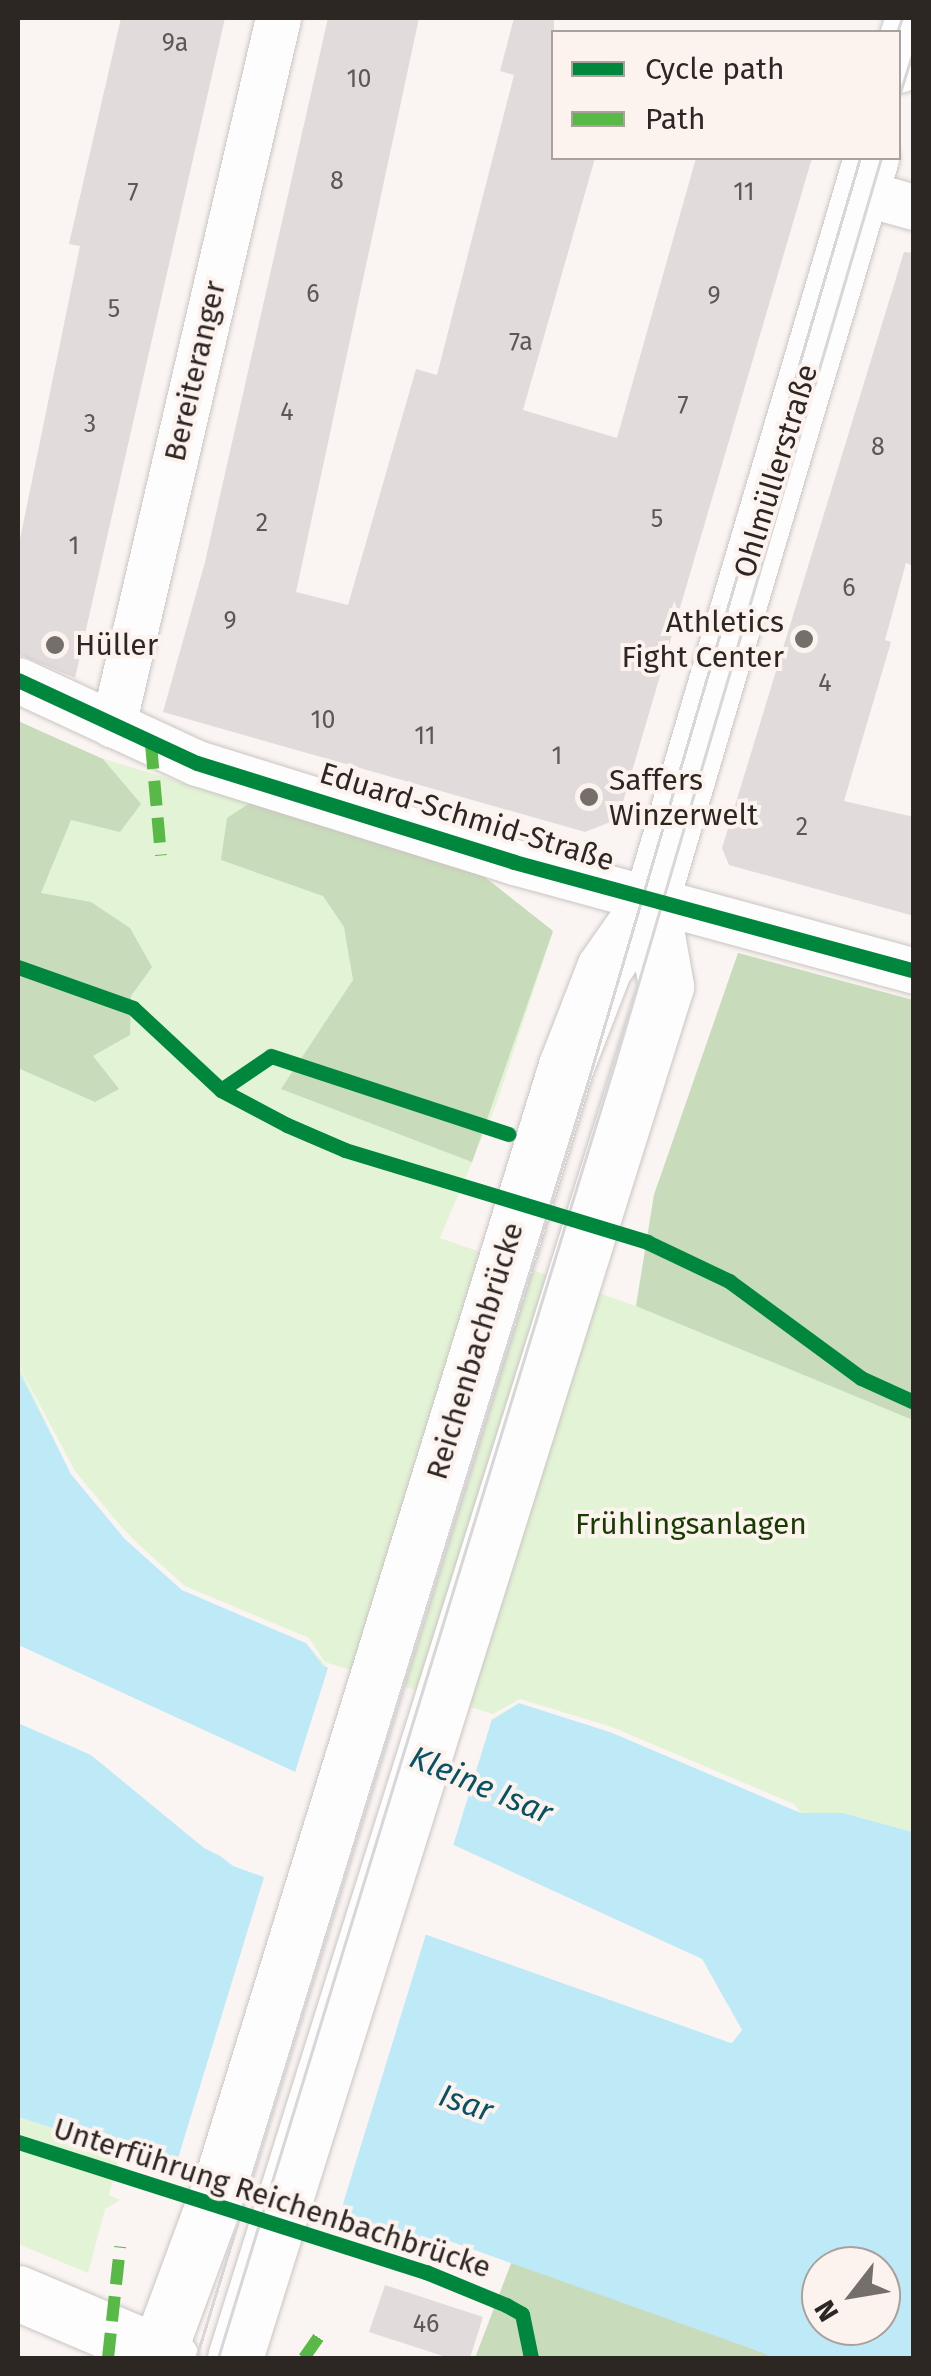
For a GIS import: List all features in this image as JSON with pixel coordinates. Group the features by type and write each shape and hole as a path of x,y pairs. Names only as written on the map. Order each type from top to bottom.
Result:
{"main road":[{"path":"901,56 913,18"},
{"name":"Ohlmüllerstraße","path":"651,901 865,175"},
{"path":"235,2358 288,2204 473,1593 586,1253 666,986 651,901"},
{"name":"Reichenbachbrücke","path":"162,2357 220,2183 511,1229 604,968 651,901"},
{"path":"18,2293 162,2357"}],"street":[{"name":"Bereiteranger","path":"113,725 278,18"},
{"path":"865,175 914,207"},
{"name":"Eduard-Schmid-Straße","path":"18,680 197,763 651,901 914,971"}],"green space":[{"name":"Frühlingsanlagen","path":"18,721 84,753 477,871 553,931 496,1105 440,1238 636,1306 654,1195 738,953 913,1000 913,1832 843,1813 801,1813 323,1666 182,1590 71,1474 18,1369"},
{"path":"18,721 103,759 141,804 120,832 71,820 41,893 91,902 130,928 152,967 131,996 130,1035 93,1056 119,1089 95,1102 18,1068"},
{"path":"250,803 477,871 553,931 472,1162 281,1089 353,980 344,927 323,896 221,860 227,818"},
{"path":"738,953 913,1000 913,1420 636,1306 654,1195"},
{"path":"18,2117 121,2150 109,2195 120,2200 105,2209 88,2273 18,2244"},
{"path":"512,2261 706,2331 777,2358 475,2358"}],"water":[{"path":"18,1369 71,1474 125,1539 182,1590 306,1643 323,1666 494,1719 519,1703 610,1732 801,1813 843,1813 913,1832 913,2358 777,2358 441,2238 408,2241 18,2117 18,1723 91,1755 233,1866 731,2043 741,2030 702,1959 18,1645"}],"pier":[{"path":"18,1364 75,1471 129,1536 185,1586 309,1638 325,1662 493,1714 520,1699 612,1727 794,1804 801,1813 610,1732 519,1703 492,1719 453,1846 702,1959 742,2030 732,2043 426,1934 338,2220 175,2168 264,1877 204,1848 91,1755 18,1718 94,1751 235,1862 730,2037 735,2030 699,1963 18,1650 18,1645 295,1772 328,1668 306,1643 182,1590 125,1539 71,1474"}],"building":[{"path":"121,18 225,18 75,678 18,654 18,549 80,246 69,244"},
{"path":"328,18 419,18 296,592 348,605 416,369 437,375 514,75 500,71 514,18 554,18 551,160 594,160 523,410 617,438 695,160 811,160 618,819 585,832 163,712 205,562"},
{"path":"904,252 914,253 914,566 906,563 885,640 891,642 844,801 914,817 914,916 729,865 722,848"},
{"path":"385,2285 483,2317 470,2358 449,2358 369,2332"}],"tram line":[{"path":"898,30 902,18"},
{"path":"901,90 914,49"},
{"path":"196,2358 589,1078 859,160"},
{"path":"218,2358 615,1062 880,160"}],"marked path":[{"path":"151,744 161,856"},
{"path":"108,2358 120,2247"},
{"path":"304,2358 320,2335"}],"cycle path":[{"path":"18,680 197,763 514,862 914,971"},
{"path":"18,967 133,1008 221,1090 287,1125 345,1150 647,1242 729,1281 861,1378 914,1402"},
{"path":"221,1090 271,1056 508,1134"},
{"name":"Unterführung Reichenbachbrücke","path":"18,2142 426,2272 506,2305 522,2314 531,2358"}],"place":[{"name":"Athletics Fight Center","path":"804,639"},
{"name":"Hüller","path":"55,645"},
{"name":"Saffers Winzerwelt","path":"589,797"}],"water label":[{"name":"Kleine Isar","path":"481,1785"},
{"name":"Isar","path":"466,2103"}]}
